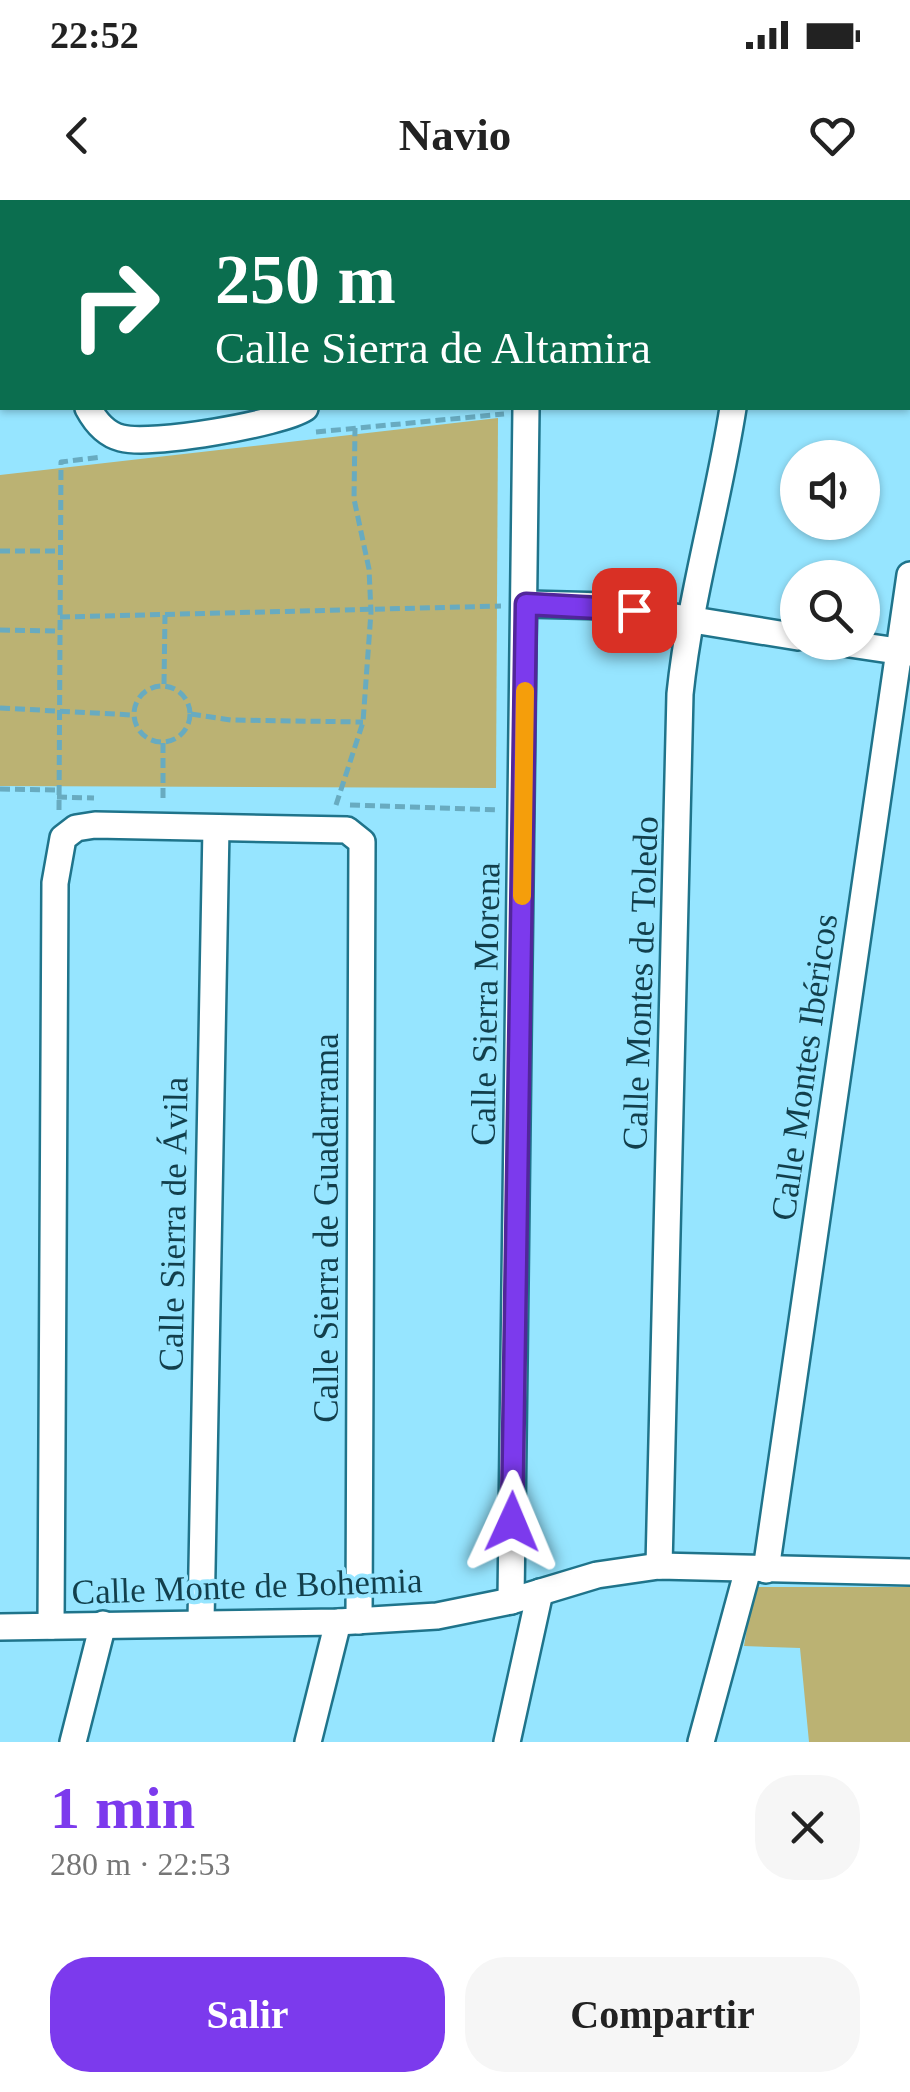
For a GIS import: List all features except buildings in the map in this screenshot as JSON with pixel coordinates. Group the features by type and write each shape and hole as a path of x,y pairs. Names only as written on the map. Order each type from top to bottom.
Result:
{"street":[{"path":"89,410 104,430 120,438 145,440 304,417"},
{"name":"Calle Sierra Morena","path":"511,1601 526,410"},
{"path":"724,410 728,441"},
{"name":"Calle Montes de Toledo","path":"659,1566 680,694 688,619 734,410"},
{"name":"Calle Montes Ibéricos","path":"701,1742 757,1570 905,653 910,575"},
{"path":"526,604 607,606 780,633"},
{"path":"880,649 905,653"},
{"path":"51,1626 55,883 63,838 76,828 95,825 216,828"},
{"name":"Calle Sierra de Guadarrama","path":"216,828 347,830 359,836 362,849 348,1621 308,1742"},
{"name":"Calle Sierra de Ávila","path":"201,1621 216,828"},
{"name":"Calle Monte de Bohemia","path":"0,1627 437,1616 511,1601 597,1575 659,1566 910,1572"},
{"path":"507,1742 540,1592"},
{"path":"73,1742 103,1624"}],"path":[{"path":"304,417 355,428 507,414 507,433"},
{"path":"336,804 364,722 370,612 369,569 354,500 355,428"},
{"path":"110,456 61,462 57,790 57,798 110,799"},
{"path":"0,551 60,551"},
{"path":"60,617 370,612 526,604"},
{"path":"164,684 165,615"},
{"path":"0,630 59,631"},
{"path":"164,684 183,693 192,714 183,734 163,743 142,736 132,716 141,692 164,684"},
{"path":"0,708 132,716"},
{"path":"192,714 231,720 364,722"},
{"path":"163,743 163,800"},
{"path":"0,790 57,790"},
{"path":"146,800 182,801"},
{"path":"316,804 505,810"}],"shaded area":[{"path":"498,418 496,788 0,786 0,475"},
{"path":"754,1587 910,1587 910,1742 809,1742 800,1648 744,1646"}],"slow traffic":[{"path":"522,896 525,691"}],"route":[{"path":"512,1522 526,604 634,610"}]}
